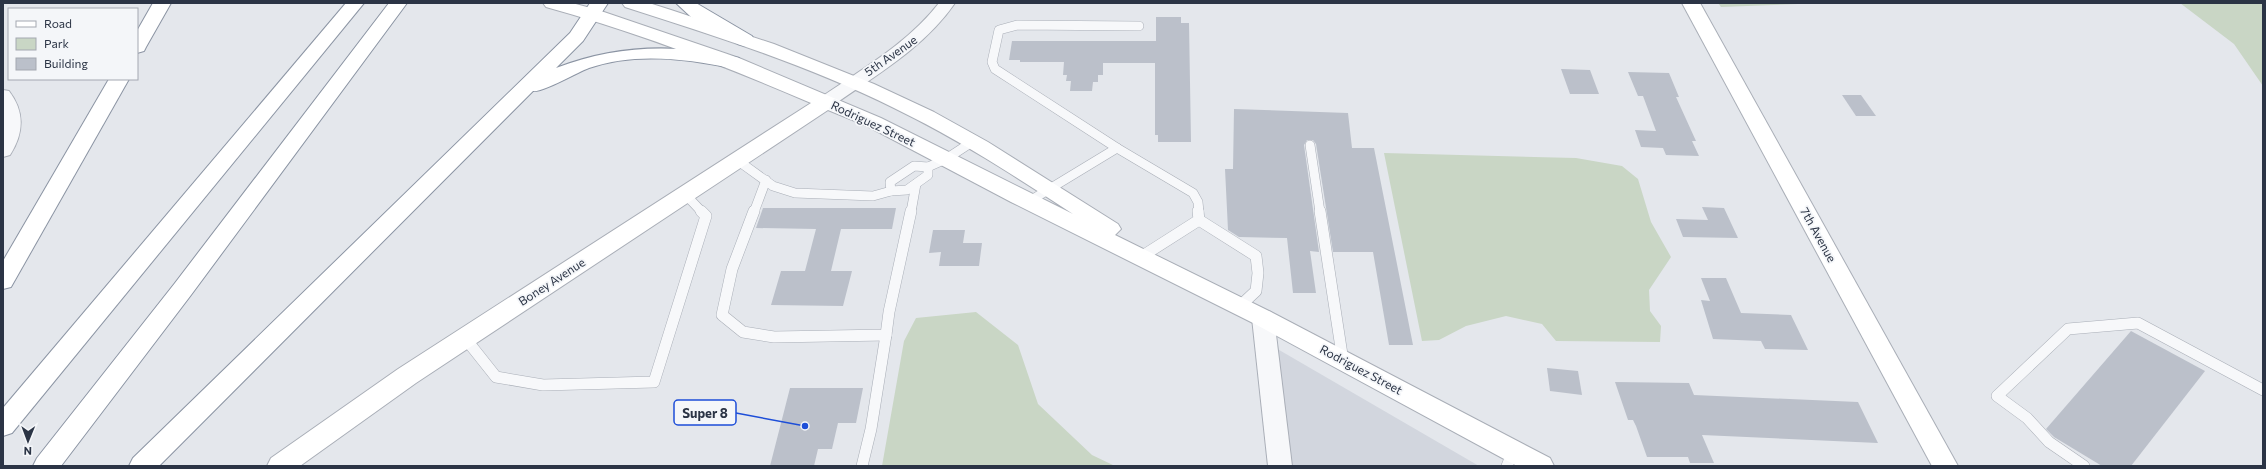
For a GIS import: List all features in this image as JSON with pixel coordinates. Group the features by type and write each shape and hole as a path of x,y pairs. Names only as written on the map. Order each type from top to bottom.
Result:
{"main road":[{"path":"138,45 162,3"},
{"path":"3,426 355,3"},
{"name":"Rodriguez Street","path":"552,3 596,8 732,62 874,122 937,163 1028,202 1143,255 1180,276 1343,360 1510,459 1541,466"},
{"name":"Rodriguez Street","path":"631,3 745,40 854,82 901,103 972,142 1047,188 1143,255"},
{"path":"685,3 696,13 745,40"},
{"name":"7th Avenue","path":"1691,3 1945,466"},
{"path":"46,466 183,289 396,7"},
{"path":"142,466 504,107 577,37 596,8"},
{"path":"504,107 550,78 570,69 597,60 656,52 694,54 732,62"},
{"path":"3,281 118,80"},
{"name":"Boney Avenue","path":"280,466 312,442 465,338 826,102"}],"street":[{"name":"5th Avenue","path":"826,102 915,41 935,21 947,3"},
{"path":"3,95 13,114 8,144 3,150"},
{"path":"1263,318 1280,466"}],"lane":[{"path":"1139,26 1007,26 999,30 992,62 995,69 1005,76 1117,148 1193,193 1198,202 1199,220"},
{"path":"737,160 773,186 795,193 873,196 891,191 907,190 928,175 937,163 972,142"},
{"path":"1310,145 1343,360"},
{"path":"1028,202 1047,188 1117,148"},
{"path":"891,191 890,182 914,166 937,163"},
{"path":"766,180 732,270 722,315 743,332 774,337 886,335"},
{"path":"862,466 871,429 889,312 906,238 916,184"},
{"path":"465,338 496,377 543,386 654,382 706,216 685,194"},
{"path":"1143,255 1199,220"},
{"path":"1199,220 1256,256 1258,272 1256,291 1240,306"},
{"path":"2084,466 2049,442 2027,418 1997,396 2068,329 2138,323 2263,390"}],"shaded area":[{"path":"1274,347 1479,466 1288,466"}],"green space":[{"path":"1718,3 1797,3 1798,4 1721,7"},
{"path":"2180,3 2263,3 2263,86 2234,44"},
{"path":"1384,153 1576,158 1622,166 1638,179 1651,222 1671,257 1649,290 1650,311 1661,326 1660,342 1556,341 1542,324 1506,316 1466,326 1439,340 1422,341"},
{"path":"976,312 1018,345 1038,404 1092,455 1115,466 882,466 904,341 916,318"}],"building":[{"path":"1156,17 1181,17 1181,23 1189,23 1191,142 1158,142 1158,135 1155,135 1155,63 1103,63 1103,75 1098,75 1098,82 1093,82 1092,91 1070,91 1071,81 1066,81 1067,75 1063,75 1064,62 1020,62 1020,60 1009,60 1012,41 1156,41"},
{"path":"1561,69 1590,70 1599,94 1570,94"},
{"path":"1628,72 1669,73 1679,97 1676,97 1696,141 1692,141 1699,156 1666,155 1663,148 1641,147 1635,130 1656,131 1643,96 1638,96"},
{"path":"1842,95 1861,95 1876,116 1856,116"},
{"path":"1234,109 1348,113 1352,148 1374,148 1413,345 1389,345 1373,252 1333,252 1316,144 1313,140 1307,140 1304,145 1319,252 1310,251 1316,293 1293,293 1287,238 1239,237 1228,230 1225,169 1233,169"},
{"path":"1702,207 1724,208 1738,238 1683,237 1676,219 1708,220"},
{"path":"763,208 896,208 892,229 841,229 831,271 852,271 843,306 771,305 781,271 805,271 816,229 756,228"},
{"path":"933,230 965,230 963,243 982,243 979,266 939,266 941,252 929,253"},
{"path":"1701,278 1726,278 1741,313 1791,315 1808,350 1765,349 1761,341 1713,339 1701,300 1710,301"},
{"path":"2131,331 2205,371 2131,466 2102,466 2054,437 2046,429"},
{"path":"1547,368 1578,371 1582,395 1550,391"},
{"path":"1615,382 1689,383 1694,395 1858,402 1878,443 1702,435 1714,463 1690,463 1688,457 1647,457 1633,420 1628,420"},
{"path":"790,388 863,388 856,423 838,423 832,449 818,449 814,466 770,466"}],"place":[{"name":"Super 8","path":"805,426"}]}
